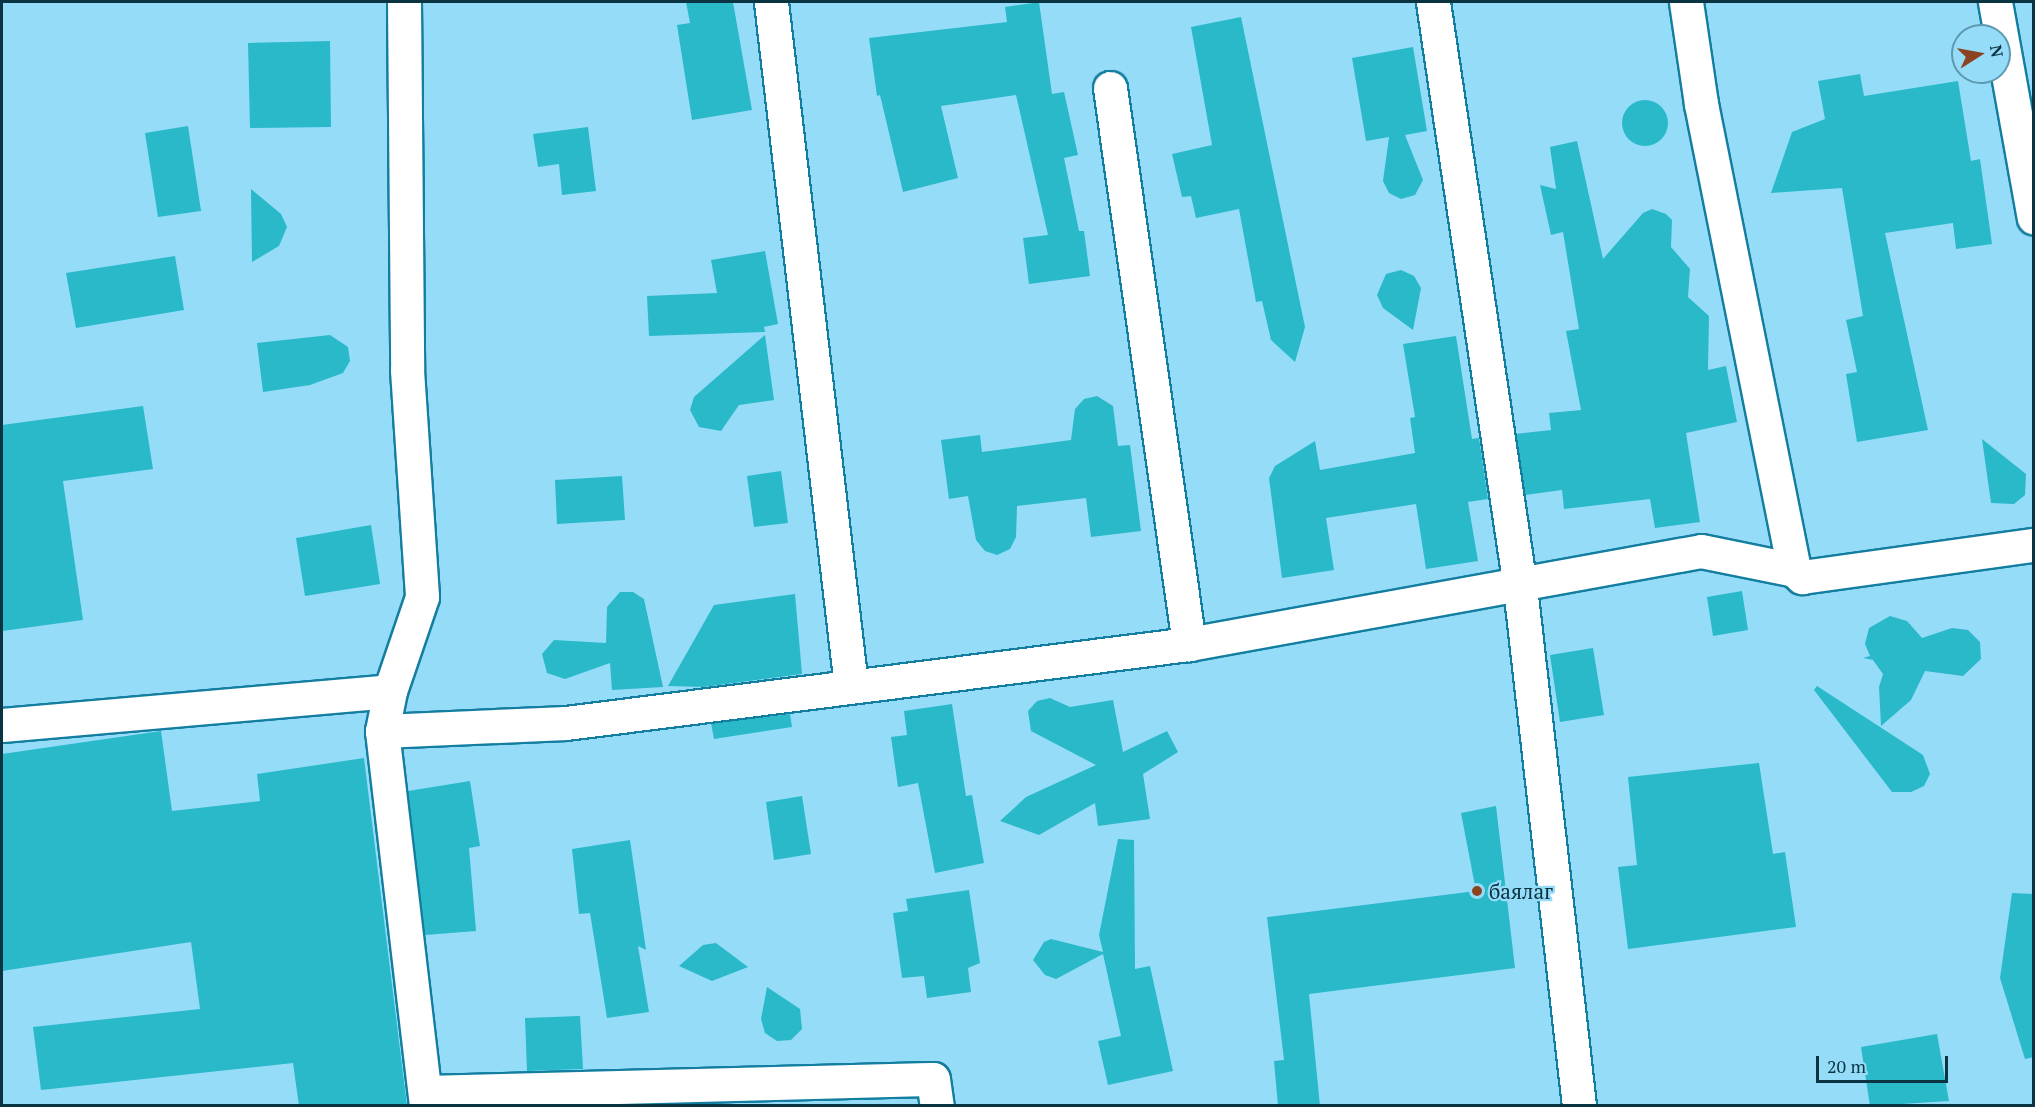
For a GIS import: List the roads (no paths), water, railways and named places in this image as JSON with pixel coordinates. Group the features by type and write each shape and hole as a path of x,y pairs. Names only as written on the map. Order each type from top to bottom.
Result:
{"street":[{"path":"404,2 407,370 422,597 390,691 382,731 426,1099 933,1079 938,1106"},
{"path":"771,2 851,686"},
{"path":"1433,2 1520,587 1579,1106"},
{"path":"1686,2 1701,104 1794,570"},
{"path":"1995,2 2034,218"},
{"path":"1110,88 1189,645"},
{"path":"382,731 566,723 1189,645 1520,587 1701,551 1794,570 1802,577 2034,545"},
{"path":"2,725 390,691"}],"place":[{"name":"баялаг","path":"1477,891"}]}
